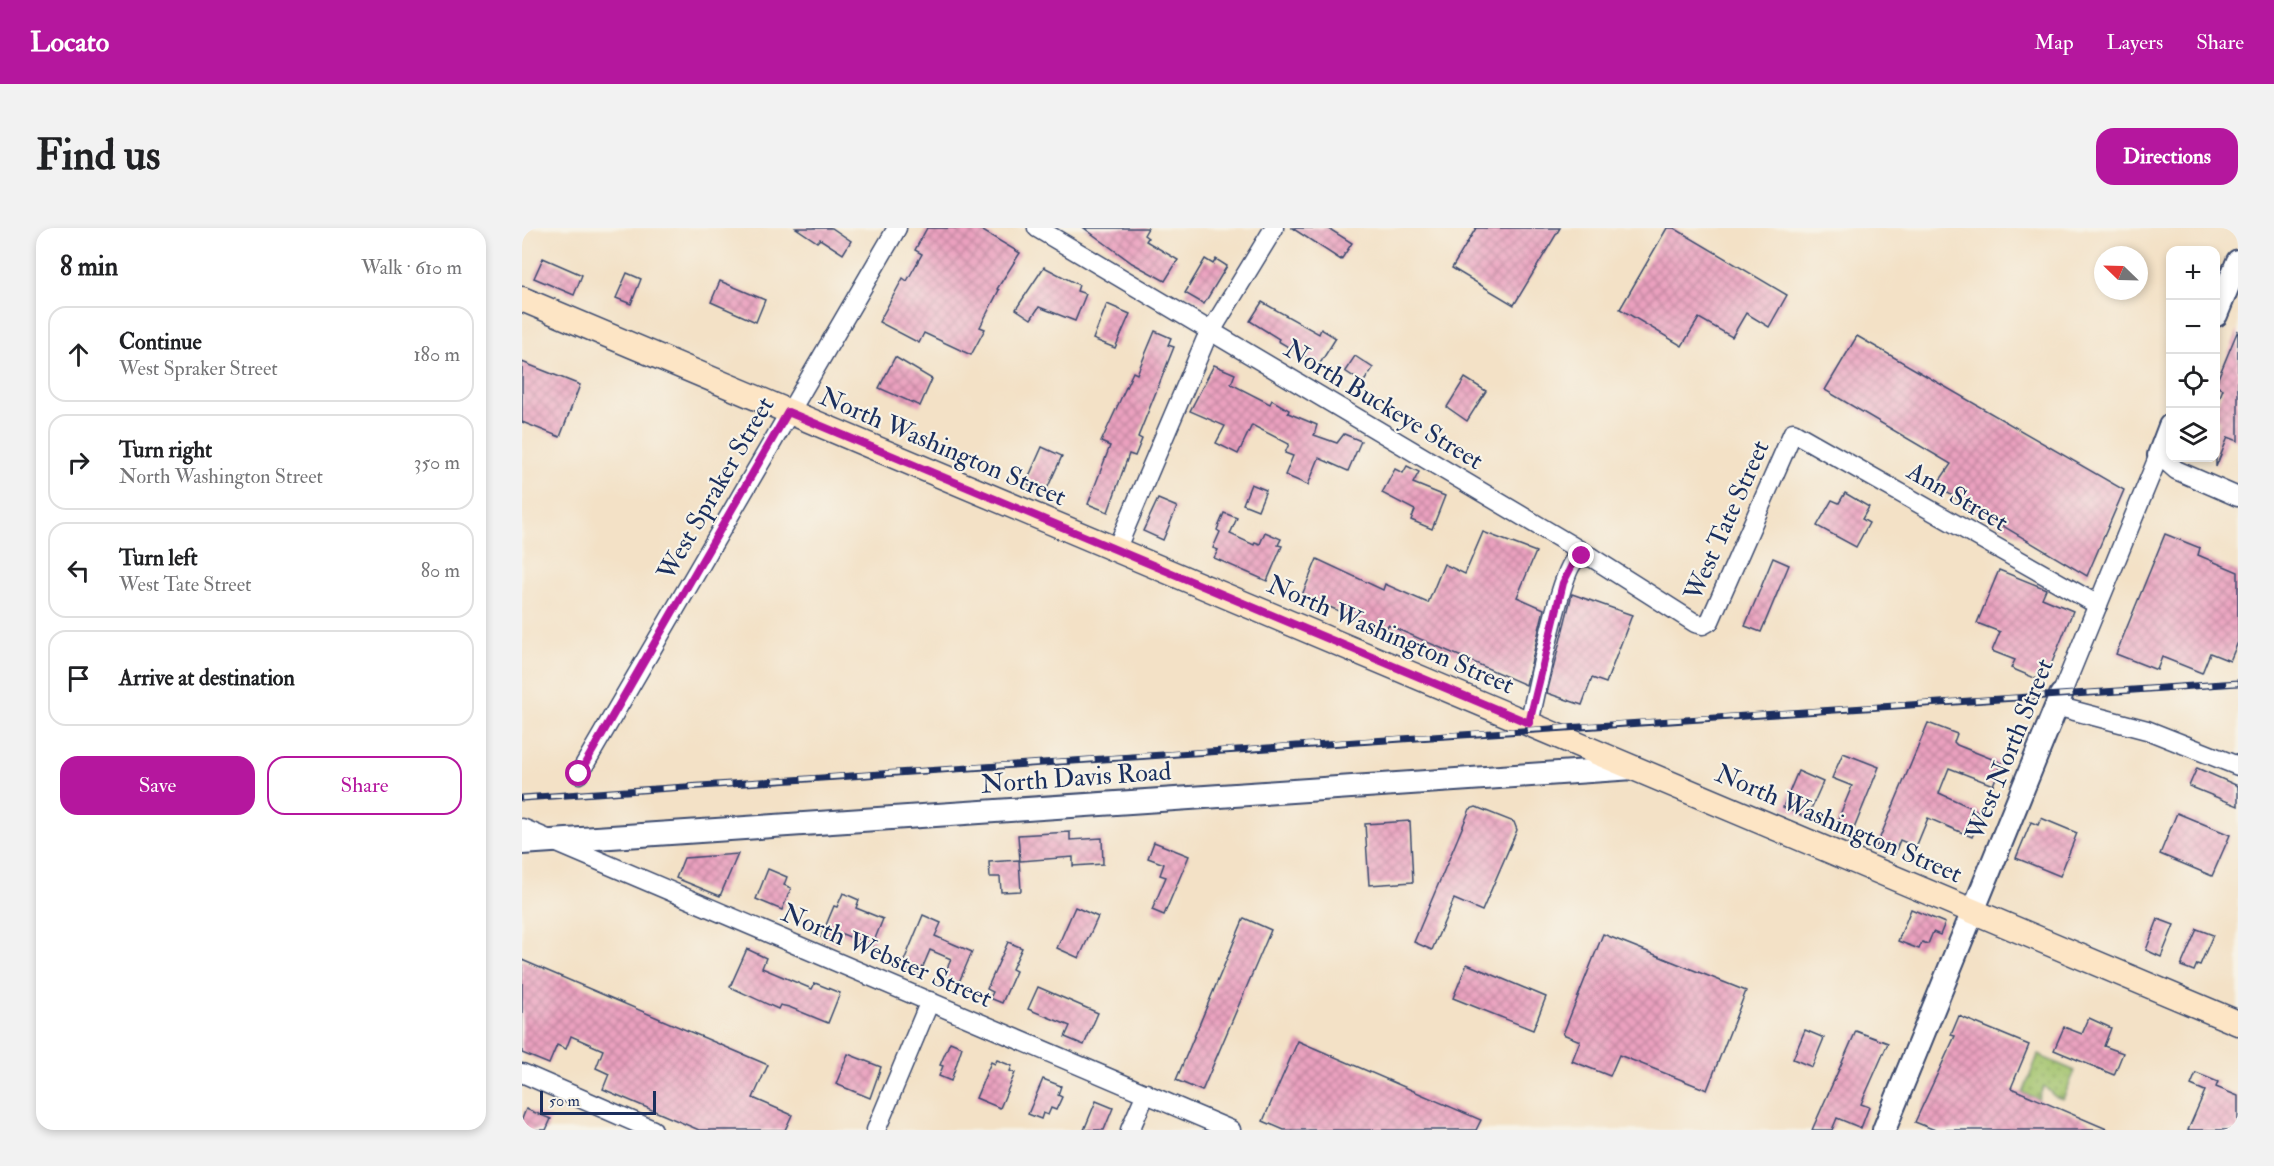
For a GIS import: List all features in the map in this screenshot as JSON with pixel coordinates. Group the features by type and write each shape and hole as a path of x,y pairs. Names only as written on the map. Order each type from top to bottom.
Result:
{"main road":[{"name":"North Washington Street","path":"522,299 2238,1023"}],"street":[{"name":"West Spraker Street","path":"579,774 897,228"},
{"name":"North Buckeye Street","path":"1037,228 1591,557 1695,623 1703,625"},
{"path":"1116,550 1205,341 1274,228"},
{"path":"2220,305 2238,261"},
{"name":"Ann Street","path":"1793,432 2098,605"},
{"name":"West Tate Street","path":"1703,625 1710,621 1718,604 1793,432"},
{"path":"2166,437 2159,455 2176,470 2238,497"},
{"name":"West North Street","path":"1884,1130 2159,455"},
{"path":"1529,723 1563,583 1574,561 1582,556 1591,557"},
{"path":"2059,701 2147,730 2238,766"},
{"name":"North Davis Road","path":"522,843 1634,768"},
{"name":"North Webster Street","path":"522,828 1231,1130"},
{"path":"876,1130 930,1001"},
{"path":"522,1073 629,1125 653,1130"},
{"path":"1130,1130 1146,1093"}],"green space":[{"path":"2038,1055 2075,1071 2063,1099 2054,1096 2044,1086 2038,1099 2023,1093"}],"building":[{"path":"796,228 832,228 851,241 843,254 820,239 817,242"},
{"path":"927,228 978,228 1020,253 997,289 999,290 980,327 985,329 971,355 924,333 919,343 879,322 903,278 907,281 922,254 915,250"},
{"path":"1084,228 1148,228 1144,235 1148,238 1146,241 1178,260 1165,281 1132,263"},
{"path":"1292,228 1328,228 1352,243 1341,260"},
{"path":"1476,228 1560,228 1514,305 1452,268"},
{"path":"1667,228 1674,228 1787,295 1769,327 1746,313 1732,337 1699,318 1682,346 1620,309"},
{"path":"543,258 582,275 574,295 534,278"},
{"path":"1205,259 1213,264 1216,259 1227,266 1204,304 1185,293"},
{"path":"1044,267 1079,285 1077,291 1086,294 1075,321 1039,307 1031,319 1016,309"},
{"path":"627,273 641,279 631,304 616,298"},
{"path":"720,281 765,300 756,322 711,302"},
{"path":"1262,302 1319,334 1321,329 1336,338 1319,365 1278,341 1279,339 1250,321"},
{"path":"1107,304 1130,314 1115,348 1093,339"},
{"path":"2238,330 2238,441 2228,437 2220,457 2220,397 2223,389 2220,388 2220,373"},
{"path":"1155,331 1171,338 1168,345 1174,347 1138,437 1142,439 1135,456 1129,454 1108,512 1088,504 1110,446 1101,442 1133,372 1137,374"},
{"path":"1857,336 2124,490 2087,576 1936,486 1951,464 1825,390"},
{"path":"1355,356 1373,368 1363,383 1345,371"},
{"path":"895,357 932,379 920,406 879,388"},
{"path":"522,362 580,385 560,437 522,422"},
{"path":"1214,365 1235,374 1231,384 1270,404 1272,400 1289,410 1288,413 1317,425 1314,435 1337,443 1344,434 1361,441 1348,471 1319,458 1308,485 1285,475 1293,456 1285,453 1289,444 1252,425 1238,454 1216,443 1225,426 1190,411"},
{"path":"1465,378 1486,391 1467,421 1447,407"},
{"path":"1042,447 1062,456 1046,491 1026,483"},
{"path":"1407,466 1419,472 1413,483 1445,496 1432,529 1411,520 1415,510 1382,493 1395,469 1403,473"},
{"path":"1251,484 1266,490 1258,510 1243,504"},
{"path":"1845,493 1869,507 1862,519 1869,523 1856,547 1817,526 1832,500 1839,503"},
{"path":"1158,499 1177,507 1163,540 1143,531"},
{"path":"1224,513 1237,518 1230,534 1254,545 1255,542 1260,544 1265,532 1281,539 1278,545 1282,546 1267,581 1214,558 1218,550 1213,548 1220,532 1217,530"},
{"path":"1483,532 1536,552 1517,597 1544,609 1526,685 1388,625 1385,631 1302,595 1317,559 1383,590 1385,584 1428,603 1444,564 1465,574"},
{"path":"2165,534 2200,548 2198,555 2238,572 2238,642 2230,661 2210,653 2202,673 2162,657 2157,670 2116,654"},
{"path":"1773,558 1789,565 1761,632 1745,626"},
{"path":"1999,570 2046,589 2042,598 2073,611 2044,682 2011,668 2015,660 1992,651 2000,632 1977,623"},
{"path":"1572,594 1632,615 1606,683 1592,678 1582,705 1547,693"},
{"path":"1928,723 1957,734 1954,742 1957,745 2002,763 1993,785 1949,768 1939,793 1983,813 1972,837 1928,818 1916,847 1900,840 1894,855 1876,847"},
{"path":"1843,753 1879,767 1851,836 1834,829 1852,786 1832,778"},
{"path":"2197,768 2238,786 2238,806 2189,786"},
{"path":"1798,771 1823,782 1807,818 1783,807"},
{"path":"1476,807 1514,822 1517,830 1482,911 1454,899 1432,950 1414,942 1470,809"},
{"path":"2177,813 2230,835 2212,876 2160,854"},
{"path":"2041,818 2077,833 2060,876 2016,858 2031,822 2038,825"},
{"path":"1410,821 1413,882 1369,885 1365,824"},
{"path":"1070,832 1070,840 1102,838 1103,864 1073,866 1073,857 1020,861 1018,835"},
{"path":"1154,842 1189,856 1164,915 1152,910 1166,877 1160,875 1164,864 1148,858"},
{"path":"738,854 720,896 676,878 684,858"},
{"path":"1019,860 1021,891 1001,892 1000,877 990,877 989,862"},
{"path":"768,869 787,877 784,885 791,888 782,910 756,899"},
{"path":"843,893 859,900 856,908 883,919 872,946 840,933 836,943 821,937 834,906 837,907"},
{"path":"1075,907 1098,917 1079,958 1057,948"},
{"path":"1911,909 1945,923 1940,935 1933,932 1928,944 1922,942 1919,949 1898,941"},
{"path":"923,915 941,923 935,936 972,952 959,982 944,976 951,959 930,950 919,976 901,968"},
{"path":"1244,918 1271,930 1202,1091 1176,1080"},
{"path":"2158,919 2174,925 2161,957 2146,950"},
{"path":"2197,929 2213,935 2200,965 2197,964 2194,971 2181,966"},
{"path":"1603,934 1746,991 1707,1090 1619,1055 1610,1076 1572,1061 1580,1041 1563,1034"},
{"path":"1008,942 1022,948 1012,969 1016,971 1002,1003 990,998 993,992 987,989"},
{"path":"747,949 766,958 762,968 812,989 815,983 840,993 828,1023 789,1007 780,1005 778,1009 730,987"},
{"path":"522,960 768,1065 753,1098 792,1115 785,1130 699,1130 603,1089 609,1074 596,1068 603,1050 571,1036 566,1049 557,1045 549,1064 522,1053"},
{"path":"1467,964 1546,997 1533,1030 1453,998"},
{"path":"1038,987 1098,1013 1084,1045 1065,1037 1070,1026 1028,1009"},
{"path":"1959,1016 2029,1045 2011,1088 2109,1130 1935,1130 1915,1122 1955,1036 1951,1035"},
{"path":"2089,1018 2111,1028 2104,1046 2123,1053 2114,1075 2054,1050 2064,1027 2082,1034"},
{"path":"1805,1030 1824,1038 1812,1067 1793,1059"},
{"path":"1856,1031 1888,1043 1861,1104 1869,1107 1861,1128 1837,1118 1832,1130 1812,1130"},
{"path":"1298,1041 1481,1120 1476,1130 1284,1130 1263,1121"},
{"path":"950,1042 962,1047 951,1081 939,1076 943,1066 940,1065"},
{"path":"848,1054 881,1067 870,1098 836,1084"},
{"path":"997,1060 1012,1066 1010,1071 1015,1073 1000,1108 976,1098 991,1062 995,1064"},
{"path":"2196,1073 2218,1082 2216,1087 2238,1096 2238,1130 2188,1130 2205,1091 2191,1085"},
{"path":"1043,1079 1061,1086 1058,1095 1062,1097 1056,1110 1051,1108 1048,1115 1043,1113 1041,1119 1028,1114"},
{"path":"1096,1101 1113,1108 1104,1130 1084,1130"},
{"path":"526,1109 551,1119 546,1130 522,1130 522,1119"}],"railway":[{"path":"522,798 2238,683"}],"route":[{"path":"579,774 788,412 1529,723 1563,583 1574,561 1582,556"}]}
